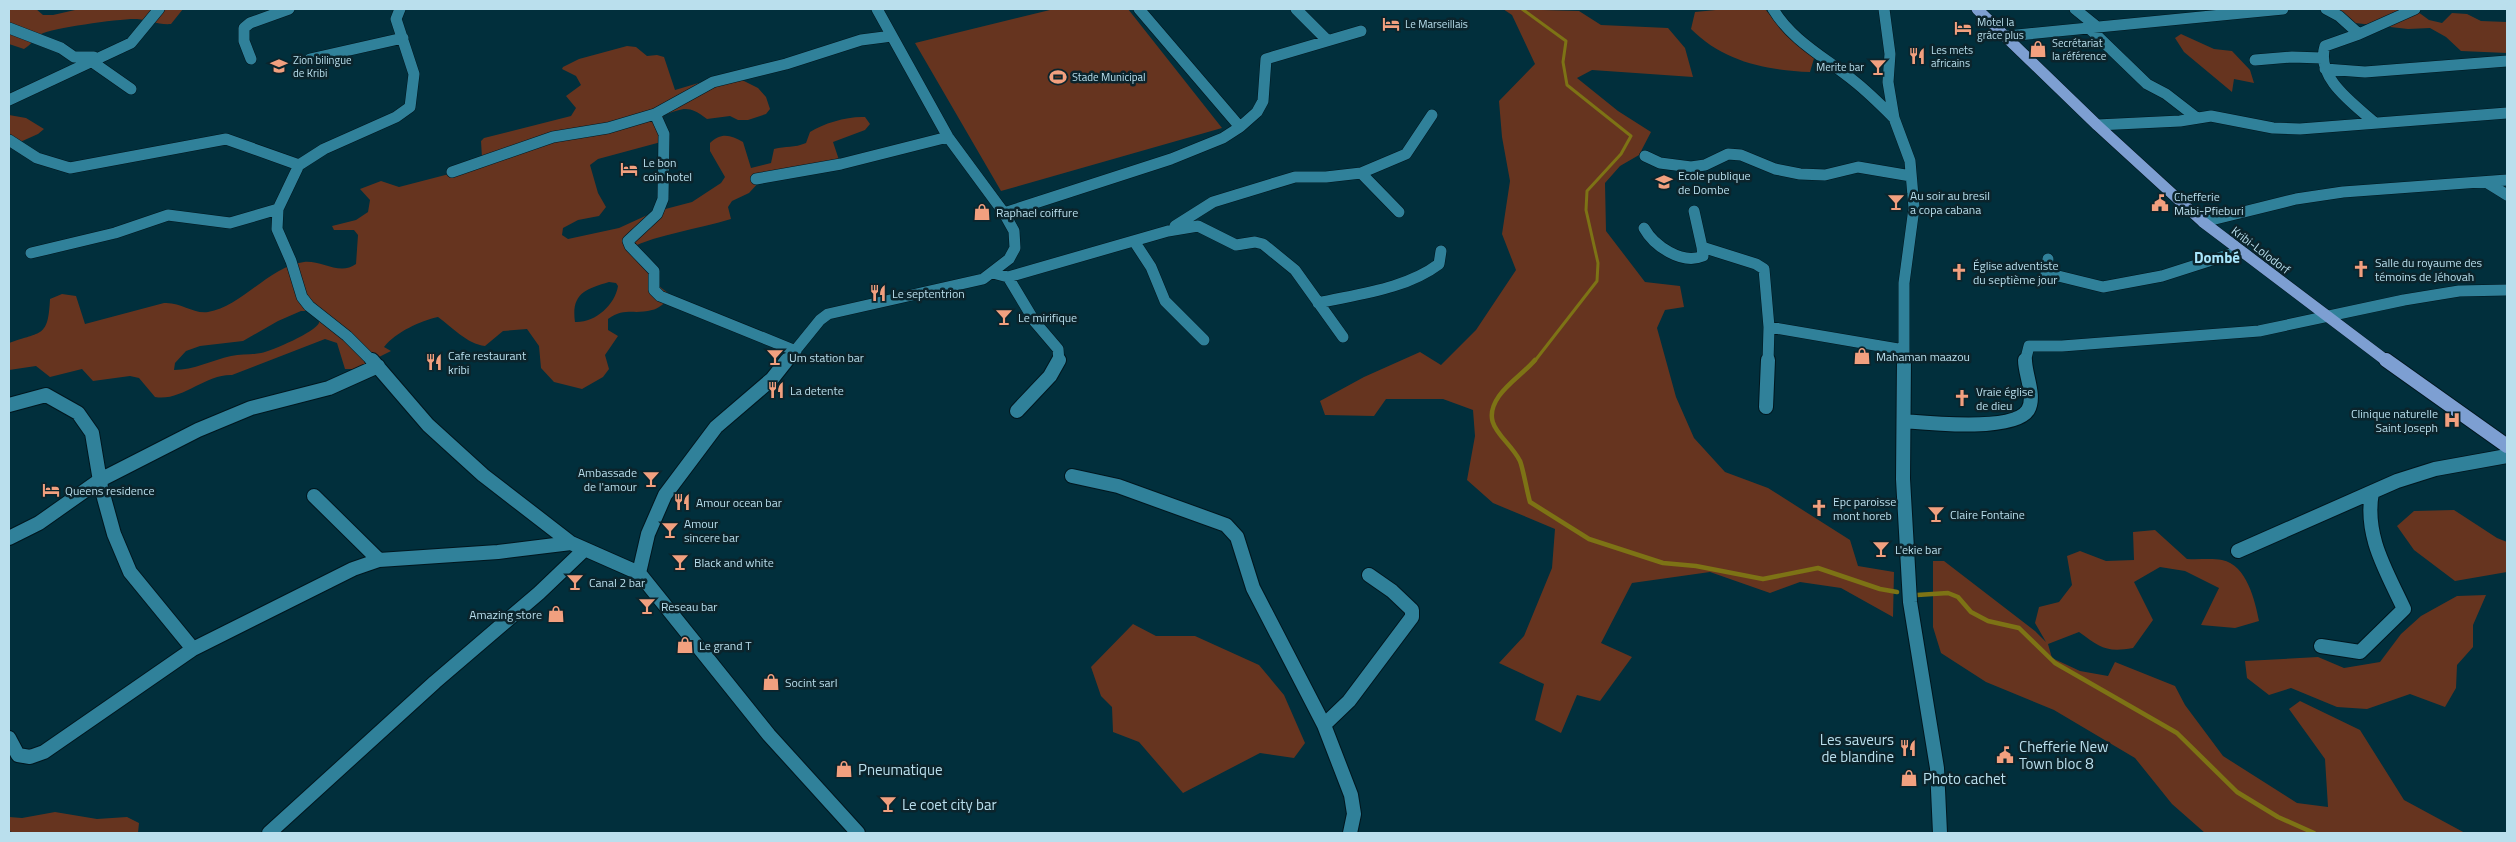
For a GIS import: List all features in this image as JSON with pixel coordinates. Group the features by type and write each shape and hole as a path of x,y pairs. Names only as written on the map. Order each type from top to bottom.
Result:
{"main road":[{"name":"Kribi-Lolodorf","path":"1977,9 2097,125 2203,222 2328,317 2505,442"}],"street":[{"path":"9,100 68,70 103,57 131,43 159,9"},
{"path":"251,59 244,41 244,28 250,23 289,9"},
{"path":"400,9 396,19 414,74 410,107 396,117 342,141 299,165 278,209 277,230 291,261 302,297 309,306 347,336 378,366 428,426 453,450 578,546 639,573 691,635 769,735 858,833"},
{"path":"639,573 648,534 665,495 716,427 772,379 820,320 828,314 865,304 983,279 1009,259 1015,248 1014,231 1004,213 948,137 877,9"},
{"path":"1139,9 1240,127"},
{"path":"1296,9 1327,40"},
{"path":"1773,9 1776,16 1794,35 1864,88 1894,118"},
{"path":"1884,9 1890,54 1888,82 1894,118 1910,161 1914,208 1904,283 1903,479 1910,602 1936,768 1940,833"},
{"path":"2075,9 2147,84 2166,94 2197,118"},
{"path":"2172,9 2182,18"},
{"path":"2007,36 2284,9"},
{"path":"2326,9 2339,16 2359,34"},
{"path":"2375,123 2333,82 2325,69 2322,58 2325,46 2359,34 2371,32 2397,15 2415,9"},
{"path":"9,28 61,48 74,57 103,57"},
{"path":"1004,213 1171,159 1224,138 1259,111 1267,92 1266,59 1361,31"},
{"path":"452,172 553,138 608,128 655,114 713,82 786,64 861,40 892,36"},
{"path":"310,59 403,38"},
{"path":"2255,60 2292,56 2322,58"},
{"path":"68,70 74,57"},
{"path":"2325,69 2365,72 2507,61"},
{"path":"91,62 131,89"},
{"path":"2097,125 2216,117 2279,129 2507,113"},
{"path":"655,114 664,134 663,199 658,214 628,241 630,246 654,271 654,290 660,296 796,351"},
{"path":"1168,231 1204,207 1225,198 1295,177 1326,178 1361,173 1406,154 1432,115"},
{"path":"756,179 841,164 948,137"},
{"path":"9,140 37,158 66,168 226,139 238,140 256,150 287,158 299,165"},
{"path":"1645,156 1660,163 1691,167 1705,165 1728,154 1741,155 1775,169 1800,174 1825,175 1858,167 1911,176"},
{"path":"1361,173 1399,212"},
{"path":"2203,222 2296,199 2343,192 2507,180"},
{"path":"2486,182 2507,195"},
{"path":"31,254 115,233 168,215 230,223 278,209"},
{"path":"1644,228 1648,237 1673,254 1696,259 1703,256 1694,211"},
{"path":"993,273 1008,277 1168,231 1198,226 1236,244 1255,242 1263,244 1295,270 1344,337"},
{"path":"1134,241 1151,267 1165,301 1204,340"},
{"path":"1702,246 1761,265 1764,269 1769,327 1766,408"},
{"path":"1318,303 1376,289 1430,272 1439,264 1441,251"},
{"path":"2048,259 2046,273 2103,287 2162,276 2240,251"},
{"path":"1008,277 1036,322 1058,349 1060,356 1058,364 1050,376 1017,411"},
{"path":"1904,421 1986,424 2010,420 2022,415 2030,408 2031,401 2026,368 2026,350 2029,346 2062,346 2259,331 2404,300 2451,292 2507,290"},
{"path":"1769,327 1904,350"},
{"path":"9,538 39,523 100,480 198,430 251,408 309,394 378,366"},
{"path":"9,406 46,396 78,413 92,433 100,480 114,534 130,572 193,649"},
{"path":"2238,551 2372,492 2435,469 2507,456"},
{"path":"1072,476 1118,486 1226,525 1238,537 1253,588 1324,724 1351,795 1354,814 1350,833"},
{"path":"2322,646 2360,652 2404,609 2381,563 2369,524 2368,505 2372,492"},
{"path":"314,496 379,560"},
{"path":"9,738 18,755 30,757 44,752 193,649 354,569 379,560 578,546"},
{"path":"269,833 284,817 435,682 539,593 578,546"},
{"path":"1324,724 1349,701 1412,618 1412,610 1408,605 1392,589 1370,575"}],"shaded area":[{"path":"9,9 36,9 43,15 53,15 75,10 183,9 171,24 129,19 73,26 41,34 24,49 9,44"},
{"name":"Stade Municipal","path":"1054,9 1128,9 1222,128 1001,191 915,43"},
{"path":"1503,9 1579,11 1601,25 1668,28 1685,48 1693,77 1592,70 1577,78 1618,111 1651,132 1639,155 1620,166 1605,183 1606,231 1645,282 1680,286 1684,307 1665,310 1657,328 1676,397 1694,438 1725,472 1768,488 1850,540 1858,566 1894,572 1893,617 1841,588 1800,582 1770,593 1710,572 1632,583 1601,643 1632,657 1600,701 1577,695 1561,733 1535,720 1544,684 1499,663 1524,636 1552,568 1555,529 1493,503 1467,480 1475,436 1473,410 1443,399 1386,399 1374,416 1325,415 1320,401 1364,377 1420,352 1441,365 1476,330 1516,270 1502,234 1510,181 1502,137 1499,101 1535,64 1512,15"},
{"path":"1726,9 1765,9 1783,31 1815,55 1810,72 1777,69 1732,57 1717,49 1691,29 1695,12"},
{"path":"2337,9 2414,9 2429,20 2442,23 2452,13 2467,14 2481,21 2507,22 2507,53 2461,51 2446,37 2430,28 2408,29 2355,23"},
{"path":"2181,34 2214,49 2232,51 2250,70 2254,83 2234,79 2232,92 2184,52 2175,38"},
{"path":"627,46 636,47 647,56 657,55 664,57 675,90 719,77 734,76 758,88 766,97 770,109 766,114 748,120 738,120 730,116 707,119 695,111 686,109 664,115 658,126 661,142 598,159 590,165 598,193 606,207 599,216 578,220 563,228 562,235 568,239 619,228 654,212 692,202 721,183 725,177 710,151 710,143 718,137 730,136 743,142 751,168 771,163 774,149 806,143 810,132 829,123 865,117 870,124 865,130 833,142 840,163 761,180 749,193 732,201 728,207 731,219 666,235 628,249 652,272 656,284 668,293 669,300 654,309 620,313 608,319 608,330 618,336 605,355 609,369 603,377 582,389 554,382 541,368 539,346 527,329 503,331 485,346 466,339 438,317 416,324 402,332 384,347 391,351 355,369 345,369 337,343 325,339 232,375 212,379 174,396 155,397 139,378 130,376 93,381 82,369 50,377 36,366 9,370 9,343 41,331 47,321 50,299 62,294 76,296 85,324 164,303 208,312 232,303 267,278 291,265 310,262 344,268 356,264 358,235 354,230 334,230 332,226 356,220 368,212 370,200 360,189 381,181 399,187 453,173 482,158 481,141 484,138 571,116 576,108 566,96 581,85 576,76 562,69 579,59","holes":["609,282 616,283 618,286 613,300 603,312 582,322 575,322 575,305 582,294 593,287","301,311 312,311 318,315 319,323 316,327 293,341 261,353 231,356 196,367 174,370 175,363 186,351 200,346 243,341 278,321"]},
{"path":"9,115 26,118 44,129 38,134 9,147"},
{"path":"2454,510 2497,538 2507,542 2507,572 2455,581 2414,550 2397,526 2414,511"},
{"path":"2155,530 2187,559 2222,560 2231,563 2238,569 2244,576 2252,594 2259,621 2235,628 2201,625 2219,588 2185,571 2160,567 2134,582 2153,620 2133,648 2116,650 2104,648 2079,632 2048,644 2052,658 2080,671 2108,676 2115,662 2175,686 2185,705 2223,756 2297,803 2328,807 2325,759 2289,709 2300,701 2360,730 2404,800 2465,833 2205,833 2172,804 2135,758 2054,710 1986,682 1941,653 1933,627 1933,561 1944,561 2035,631 2046,642 2035,623 2039,607 2059,602 2072,585 2067,556 2080,551 2106,561 2134,560 2133,532"},
{"path":"2486,595 2473,625 2473,647 2457,665 2456,688 2445,707 2410,694 2367,709 2337,707 2291,688 2269,695 2247,678 2245,661 2318,657 2344,668 2380,662 2401,634 2421,616 2457,596"},
{"path":"1133,624 1156,636 1195,636 1259,665 1284,695 1305,743 1294,758 1260,753 1183,793 1139,742 1113,732 1112,707 1101,696 1091,667"},
{"path":"55,812 97,819 127,817 139,823 138,833 15,833 9,831 9,817 22,818"}],"waterway":[{"path":"1522,9 1566,41 1563,62 1567,85 1631,136 1621,154 1587,191 1586,210 1598,263 1597,281 1534,362"},
{"path":"1535,360 1499,396 1493,406 1492,415 1497,431 1520,461 1530,502 1589,539 1663,563 1696,566 1763,579 1818,568 1880,589 1897,592"},
{"path":"1917,595 1948,593 1958,597 1971,612 1988,621 2019,628 2055,663 2177,733 2237,792 2278,817 2314,833"}],"place":[{"name":"Le Marseillais","path":"1391,24"},
{"name":"Motel la grâce plus","path":"1963,28"},
{"name":"Secrétariat la référence","path":"2038,49"},
{"name":"Les mets africains","path":"1917,56"},
{"name":"Zion bilingue de Kribi","path":"279,66"},
{"name":"Merite bar","path":"1878,67"},
{"name":"Stade Municipal","path":"1058,77"},
{"name":"Le bon coin hotel","path":"629,169"},
{"name":"Ecole publique de Dombe","path":"1664,182"},
{"name":"Au soir au bresil a copa cabana","path":"1896,202"},
{"name":"Chefferie Mabi-Pfieburi","path":"2160,203"},
{"name":"Raphael coiffure","path":"982,212"},
{"name":"Salle du royaume des témoins de Jéhovah","path":"2361,269"},
{"name":"Église adventiste du septième jour","path":"1959,272"},
{"name":"Le septentrion","path":"878,293"},
{"name":"Le mirifique","path":"1004,317"},
{"name":"Mahaman maazou","path":"1862,356"},
{"name":"Um station bar","path":"775,357"},
{"name":"Cafe restaurant kribi","path":"434,362"},
{"name":"La detente","path":"776,390"},
{"name":"Vraie église de dieu","path":"1962,398"},
{"name":"Clinique naturelle Saint Joseph","path":"2452,420"},
{"name":"Ambassade de l'amour","path":"651,479"},
{"name":"Queens residence","path":"51,490"},
{"name":"Amour ocean bar","path":"682,502"},
{"name":"Epc paroisse mont horeb","path":"1819,508"},
{"name":"Claire Fontaine","path":"1936,514"},
{"name":"Amour sincere bar","path":"670,530"},
{"name":"L'ekie bar","path":"1881,549"},
{"name":"Black and white","path":"680,562"},
{"name":"Canal 2 bar","path":"575,582"},
{"name":"Reseau bar","path":"647,606"},
{"name":"Amazing store","path":"556,614"},
{"name":"Le grand T","path":"685,645"},
{"name":"Socint sarl","path":"771,682"},
{"name":"Les saveurs de blandine","path":"1908,748"},
{"name":"Chefferie New Town bloc 8","path":"2005,755"},
{"name":"Pneumatique","path":"844,769"},
{"name":"Photo cachet","path":"1909,778"},
{"name":"Le coet city bar","path":"888,804"}],"district":[{"name":"Dombé","path":"2217,257"}]}
